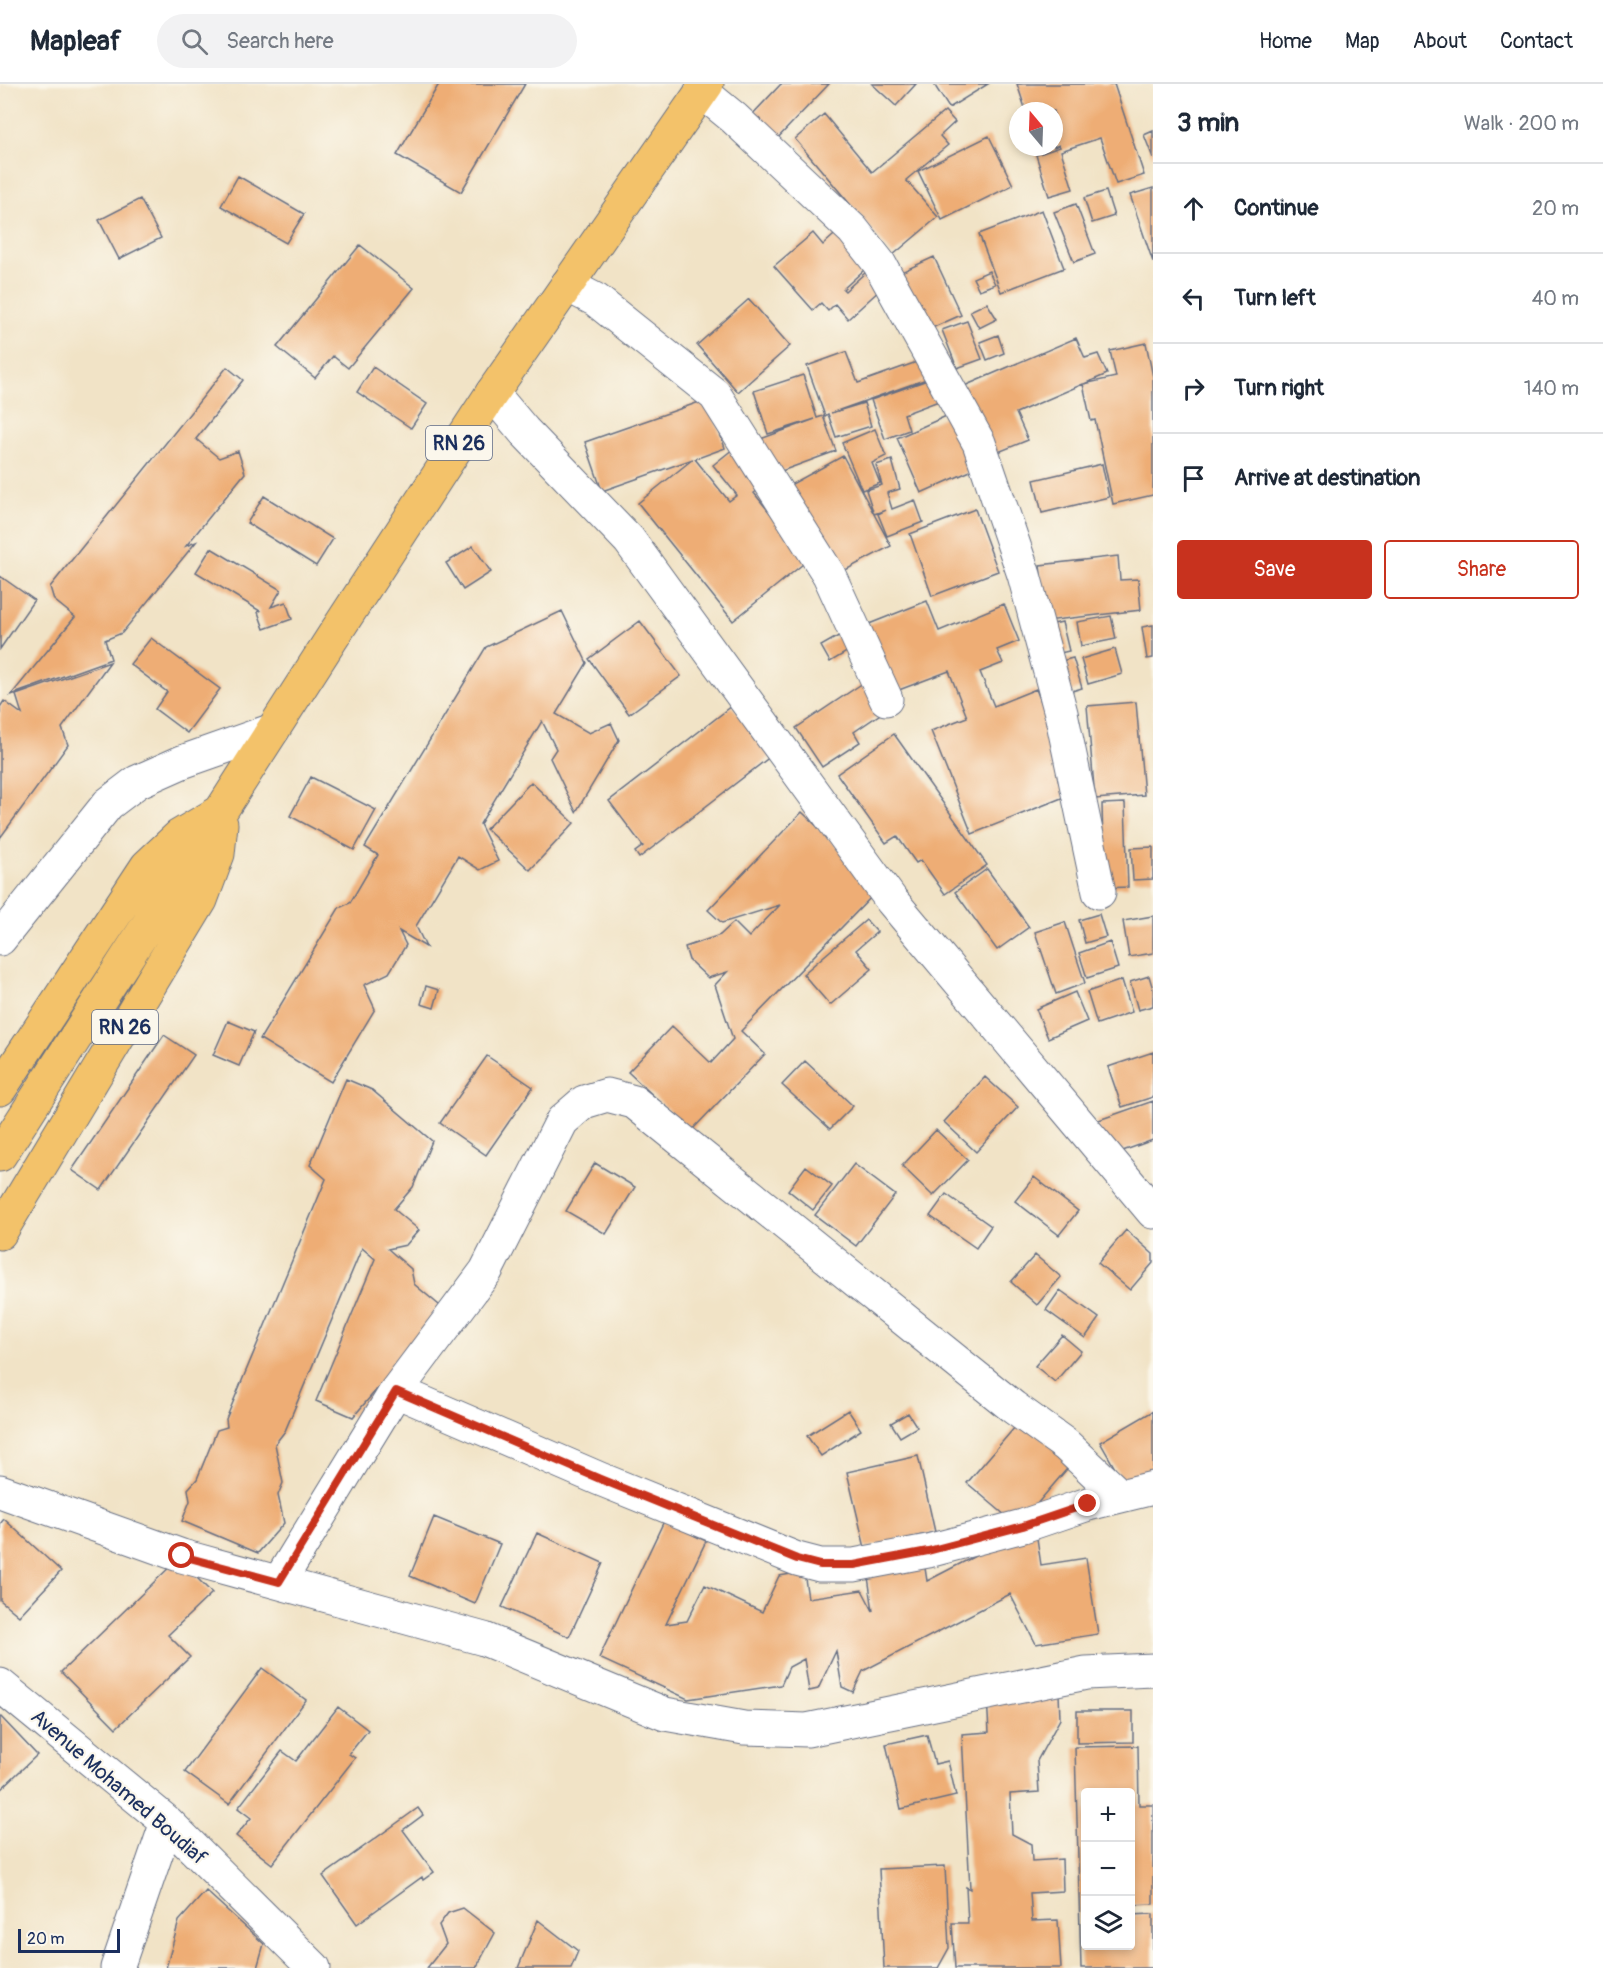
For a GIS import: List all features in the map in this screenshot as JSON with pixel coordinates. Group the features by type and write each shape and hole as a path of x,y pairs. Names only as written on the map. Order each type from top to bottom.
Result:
{"main road":[{"name":"RN 26","path":"0,1155 492,393 704,87"},
{"name":"RN 26","path":"0,1089 147,866 178,836 222,811"},
{"name":"RN 26","path":"0,1233 201,900 218,854 222,811"}],"street":[{"path":"704,87 853,230 879,263 979,443 1024,575 1061,713 1099,892"},
{"path":"567,285 596,300 715,395 829,575 886,699"},
{"path":"492,393 524,431 629,540 892,901 1153,1212"},
{"path":"0,939 108,804 137,782 182,762 273,730"},
{"path":"0,1079 26,1051"},
{"path":"279,1582 396,1391 486,1271 562,1122 584,1102 607,1095 634,1102 1013,1407 1066,1445 1120,1496"},
{"path":"396,1391 600,1479 797,1559 820,1565 854,1565 928,1551 1023,1526 1088,1504 1153,1488"},
{"path":"0,1491 182,1556 484,1638 665,1714 744,1728 807,1730 1086,1673 1153,1670"},
{"name":"Avenue Mohamed Boudiaf","path":"0,1685 166,1822 314,1968"},
{"path":"117,1968 166,1822"}],"building":[{"path":"439,84 525,84 461,192 397,155"},
{"path":"781,84 829,84 774,142 748,119"},
{"path":"872,84 916,84 896,106"},
{"path":"938,84 988,84 949,108 935,86"},
{"path":"1017,84 1114,84 1144,175 1116,184 1100,138 1063,150 1063,102 1023,102"},
{"path":"945,111 955,122 940,136 948,145 906,180 938,217 893,255 795,139 824,114 872,172"},
{"path":"1153,131 1153,158 1144,135"},
{"path":"989,136 1013,185 942,220 918,171"},
{"path":"1036,156 1063,156 1073,189 1049,196"},
{"path":"238,176 304,214 286,243 221,206"},
{"path":"1153,188 1153,262 1130,195"},
{"path":"1106,191 1114,216 1092,223 1084,198"},
{"path":"140,199 161,238 119,259 99,220"},
{"path":"1076,204 1095,254 1074,262 1054,212"},
{"path":"1042,210 1064,268 1001,292 979,234"},
{"path":"843,227 874,261 843,289 845,291 866,272 881,289 848,319 835,304 828,311 821,303 813,310 774,266 813,233 823,245"},
{"path":"360,245 414,288 348,368 333,356 315,378 277,347"},
{"path":"934,257 961,315 925,331 899,273"},
{"path":"989,271 995,284 979,290 973,278"},
{"path":"749,299 790,346 738,392 697,345"},
{"path":"987,303 997,319 979,328 970,311"},
{"path":"967,321 982,359 957,368 942,330"},
{"path":"998,335 1004,353 987,360 980,342"},
{"path":"1076,338 1085,358 1098,354 1107,374 1084,384 1116,377 1110,351 1146,343 1153,377 1153,495 1113,504 1095,420 1091,421 1083,384 1016,413 1028,440 991,455 962,387"},
{"path":"846,352 858,383 928,358 935,376 831,413 864,403 871,426 836,437 828,414 825,416 807,366"},
{"path":"227,367 243,380 196,439 219,458 238,451 245,473 186,546 196,542 122,633 105,640 111,659 11,695 75,617 54,600 50,587"},
{"path":"373,367 427,404 411,428 357,392"},
{"path":"803,375 817,418 823,416 836,451 768,476 755,441 815,419 768,434 754,391"},
{"path":"936,377 944,399 904,414 909,430 885,439 871,400"},
{"path":"708,399 725,448 695,459 729,501 737,495 713,465 733,449 763,486 754,493 808,560 733,621 638,503 693,459 602,491 585,442"},
{"path":"953,413 977,468 921,493 897,438"},
{"path":"875,429 886,456 872,463 880,483 862,490 842,443"},
{"path":"843,456 891,546 838,574 790,485"},
{"path":"892,460 900,489 887,493 892,509 915,500 923,522 887,536 878,514 886,510 874,514 866,490 882,485 876,465"},
{"path":"1102,464 1109,497 1042,513 1034,480"},
{"path":"264,496 333,539 316,566 247,523"},
{"path":"975,509 998,571 932,596 910,534"},
{"path":"473,546 491,572 463,590 446,563"},
{"path":"211,548 281,590 271,607 286,602 292,619 264,629 258,612 260,611 196,572"},
{"path":"1118,556 1120,580 1138,579 1141,610 1046,621 1040,565"},
{"path":"0,576 34,600 0,649"},
{"path":"927,601 939,631 1004,604 1019,641 997,650 1003,663 980,672 994,706 1036,689 1046,715 1069,795 972,834 931,731 967,717 949,671 891,693 864,626"},
{"path":"562,611 587,663 556,714 589,733 611,723 619,740 576,812 550,758 556,749 542,721 480,824 498,861 480,870 458,856 416,926 426,947 399,931 406,945 389,973 364,985 375,1009 331,1082 260,1039 339,908 350,903 378,855 365,847 486,647"},
{"path":"1111,616 1116,639 1081,646 1077,622"},
{"path":"640,621 681,676 629,714 589,659"},
{"path":"1062,622 1069,651 1047,656 1041,627"},
{"path":"1153,625 1153,658 1147,659 1142,627"},
{"path":"842,634 850,650 830,662 821,646"},
{"path":"151,638 220,689 187,733 155,709 167,692 130,664"},
{"path":"1115,649 1122,674 1088,684 1081,659"},
{"path":"1073,658 1082,688 1059,695 1050,664"},
{"path":"110,662 62,728 68,745 0,838 0,707 4,701 22,714 16,695"},
{"path":"869,679 889,708 854,732 860,742 822,767 796,728"},
{"path":"1136,702 1144,795 1095,799 1087,706"},
{"path":"732,706 771,756 639,858 635,852 643,846 609,801"},
{"path":"894,734 987,865 945,894 921,860 916,863 897,836 886,843 837,774"},
{"path":"311,777 376,810 354,850 290,816"},
{"path":"531,782 574,823 530,870 486,829"},
{"path":"1125,803 1128,887 1104,888 1102,804"},
{"path":"802,812 861,869 874,894 741,1031 765,1054 691,1131 628,1072 672,1026 711,1063 733,1039 715,985 727,972 708,978 689,960 685,947 720,935 734,922 749,937 780,905 722,923 708,910"},
{"path":"1153,847 1153,879 1133,880 1131,848"},
{"path":"987,869 1029,927 997,950 955,892"},
{"path":"1099,914 1106,937 1085,943 1079,920"},
{"path":"1153,916 1153,953 1129,957 1123,921"},
{"path":"866,920 877,932 856,950 872,969 830,1005 803,974"},
{"path":"1065,922 1085,983 1056,994 1035,932"},
{"path":"1110,942 1118,968 1087,978 1079,953"},
{"path":"1149,976 1153,989 1153,1006 1138,1010 1130,982"},
{"path":"1122,980 1132,1012 1097,1024 1087,992"},
{"path":"426,986 439,990 434,1008 421,1004"},
{"path":"1075,992 1087,1021 1048,1038 1036,1009"},
{"path":"228,1021 254,1032 239,1066 213,1055"},
{"path":"164,1035 194,1055 101,1190 72,1170"},
{"path":"1153,1052 1153,1097 1122,1107 1108,1067"},
{"path":"487,1056 533,1087 486,1155 440,1123"},
{"path":"805,1061 853,1106 830,1129 782,1085"},
{"path":"985,1077 1018,1107 976,1152 944,1122"},
{"path":"346,1079 372,1090 432,1141 413,1187 394,1209 419,1230 406,1245 388,1249 411,1269 414,1284 445,1310 353,1417 316,1401 375,1259 362,1248 285,1431 275,1444 283,1483 278,1495 284,1523 258,1553 182,1521 190,1501 188,1489 197,1479 217,1430 227,1427 226,1419 326,1179 310,1165"},
{"path":"1153,1101 1153,1140 1109,1156 1096,1121"},
{"path":"936,1130 968,1160 933,1196 902,1166"},
{"path":"595,1163 635,1187 606,1234 566,1211"},
{"path":"854,1164 895,1195 856,1246 815,1215"},
{"path":"806,1166 832,1186 813,1210 788,1190"},
{"path":"1034,1177 1078,1211 1059,1235 1015,1201"},
{"path":"946,1194 991,1226 976,1248 930,1216"},
{"path":"1126,1230 1153,1254 1153,1263 1130,1290 1098,1263"},
{"path":"1035,1255 1061,1277 1037,1305 1011,1282"},
{"path":"1060,1290 1099,1318 1085,1338 1046,1310"},
{"path":"1062,1335 1081,1351 1055,1382 1035,1366"},
{"path":"848,1410 861,1430 821,1456 807,1436"},
{"path":"1153,1411 1153,1477 1128,1491 1100,1442"},
{"path":"908,1413 917,1427 900,1437 891,1423"},
{"path":"1021,1420 1072,1463 1018,1526 967,1483"},
{"path":"918,1456 935,1532 865,1548 847,1472"},
{"path":"434,1517 500,1544 475,1604 410,1576"},
{"path":"4,1519 61,1571 19,1616 0,1600 0,1524"},
{"path":"664,1521 706,1541 666,1624 687,1621 705,1585 762,1612 779,1576 804,1572 808,1598 862,1590 873,1611 866,1563 923,1555 927,1581 1035,1525 1041,1565 1086,1558 1098,1634 1036,1644 1010,1594 863,1671 853,1692 842,1687 836,1651 818,1689 809,1691 804,1659 789,1667 781,1685 688,1699 599,1658"},
{"path":"537,1533 603,1563 569,1637 502,1607"},
{"path":"178,1559 212,1593 168,1635 190,1657 116,1728 61,1672"},
{"path":"262,1668 306,1700 229,1804 185,1772"},
{"path":"1059,1693 1060,1719 1037,1761 1039,1792 1010,1794 1012,1834 1031,1844 1032,1861 1062,1859 1063,1891 1030,1893 1032,1921 1058,1920 1061,1968 955,1968 952,1923 968,1923 966,1887 970,1889 962,1734 989,1732 987,1697"},
{"path":"338,1707 368,1730 349,1754 355,1758 272,1864 236,1836 251,1818 238,1808 282,1751 296,1761"},
{"path":"1077,1711 1133,1711 1133,1742 1077,1743"},
{"path":"0,1716 37,1755 0,1790"},
{"path":"927,1735 935,1764 948,1761 956,1796 901,1809 886,1744"},
{"path":"1138,1746 1139,1805 1153,1805 1153,1904 1135,1905 1135,1788 1081,1788 1081,1950 1135,1950 1135,1915 1153,1914 1153,1968 1081,1968 1075,1747"},
{"path":"418,1808 423,1815 403,1830 434,1872 423,1880 422,1877 357,1924 323,1876"},
{"path":"945,1866 949,1948 938,1968 884,1968 879,1869"},
{"path":"206,1891 264,1944 257,1968 166,1968 179,1921"},
{"path":"463,1908 495,1933 476,1968 427,1968 446,1944 439,1925 448,1913"},
{"path":"538,1920 578,1951 571,1968 518,1968"}],"route":[{"path":"182,1556 279,1582 396,1391 600,1479 797,1559 820,1565 854,1565 928,1551 1023,1526 1088,1504"}]}
